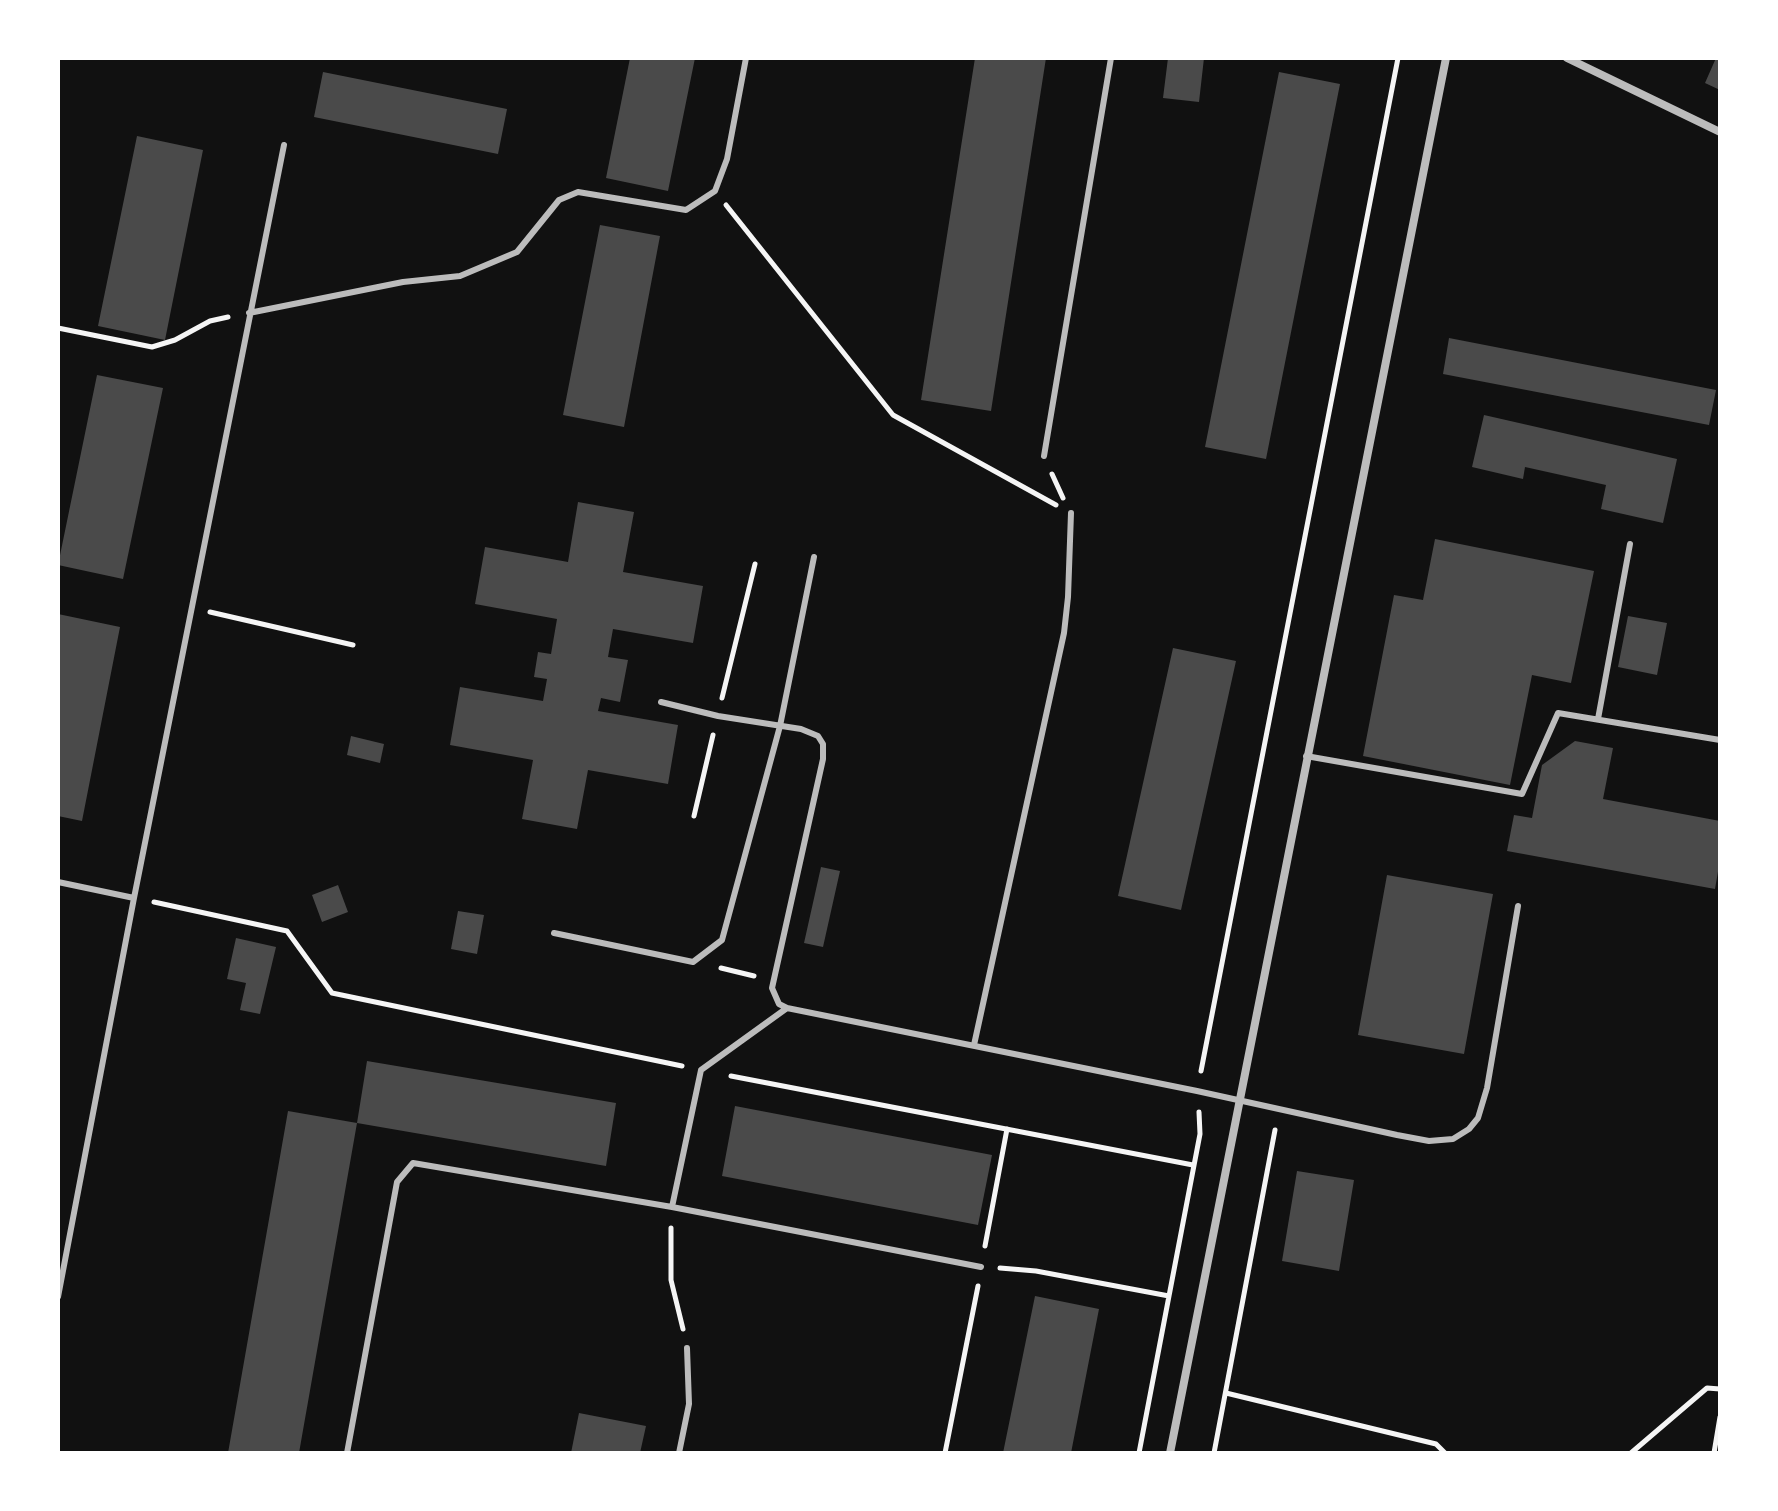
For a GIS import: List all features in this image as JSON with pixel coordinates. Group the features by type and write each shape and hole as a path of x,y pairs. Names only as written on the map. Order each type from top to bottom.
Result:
{"street":[{"path":"1170,1453 1446,58"},
{"path":"1567,58 1720,132"}],"lane":[{"path":"249,313 403,282 460,276 517,252 559,200 578,192 686,210 715,191 727,159 746,58"},
{"path":"1044,456 1111,58"},
{"path":"58,1297 284,145"},
{"path":"974,1045 1064,633 1071,513"},
{"path":"1598,719 1630,544"},
{"path":"554,933 693,962 722,940 780,726 814,557"},
{"path":"661,702 718,716 801,729 818,736 823,744 823,759 772,988 774,998 787,1008 1429,1141 1453,1139 1469,1129 1478,1118 1487,1088 1518,906"},
{"path":"1306,756 1522,794 1558,713 1720,740"},
{"path":"58,882 134,898"},
{"path":"672,1207 701,1070 787,1008"},
{"path":"347,1453 397,1182 413,1163 672,1207 981,1267"},
{"path":"679,1453 689,1404 687,1348"}],"path":[{"path":"1139,1453 1200,1134 1197,1091 1398,58"},
{"path":"715,191 893,415 1071,513"},
{"path":"58,328 152,347 175,340 210,321 249,313"},
{"path":"1044,456 1071,513"},
{"path":"694,816 755,564"},
{"path":"191,607 353,645"},
{"path":"134,898 287,931 332,993 701,1070 1193,1165"},
{"path":"693,962 774,981"},
{"path":"1214,1453 1279,1109"},
{"path":"945,1453 1007,1129"},
{"path":"672,1207 671,1280 687,1348"},
{"path":"981,1267 1036,1271 1169,1296"},
{"path":"1631,1453 1707,1388 1720,1389"},
{"path":"1226,1393 1436,1444 1445,1453"},
{"path":"1714,1453 1720,1417"}],"building":[{"path":"630,58 695,58 668,191 606,178"},
{"path":"975,58 1046,58 991,411 921,400"},
{"path":"1168,58 1204,58 1199,102 1163,98"},
{"path":"1716,58 1720,58 1720,90 1705,83"},
{"path":"323,72 507,109 498,154 314,117"},
{"path":"1279,72 1340,84 1266,459 1205,447"},
{"path":"137,136 203,150 165,340 98,326"},
{"path":"600,225 660,236 624,427 563,415"},
{"path":"1449,338 1716,390 1709,425 1443,374"},
{"path":"97,375 163,388 123,579 58,565"},
{"path":"1484,415 1677,459 1663,523 1601,509 1606,485 1525,467 1523,479 1472,467"},
{"path":"578,502 634,512 623,572 703,586 693,643 613,629 608,657 628,660 620,702 601,698 598,711 678,725 668,784 588,770 577,829 522,819 533,760 450,745 460,687 543,701 547,679 534,677 538,652 551,654 557,619 475,604 485,547 568,562"},
{"path":"1435,539 1594,571 1571,683 1532,675 1510,785 1363,756 1394,595 1423,600"},
{"path":"58,614 120,627 82,821 58,816"},
{"path":"1628,616 1667,623 1657,675 1618,667"},
{"path":"1173,648 1236,661 1181,910 1118,896"},
{"path":"351,736 384,744 380,763 347,755"},
{"path":"1575,741 1613,748 1603,799 1720,821 1720,860 1715,889 1507,851 1514,815 1532,818 1542,765"},
{"path":"821,867 840,871 823,947 804,943"},
{"path":"1387,875 1493,894 1464,1054 1358,1035"},
{"path":"338,885 348,912 322,922 312,895"},
{"path":"458,911 484,915 477,954 451,949"},
{"path":"236,938 276,947 260,1014 240,1010 246,983 227,979"},
{"path":"367,1061 616,1103 606,1166 357,1123"},
{"path":"735,1106 992,1155 978,1225 722,1176"},
{"path":"288,1111 357,1123 299,1453 228,1453"},
{"path":"1297,1171 1354,1180 1339,1271 1282,1261"},
{"path":"1035,1296 1099,1309 1071,1453 1003,1453"},
{"path":"579,1413 646,1426 640,1453 571,1453"}]}
